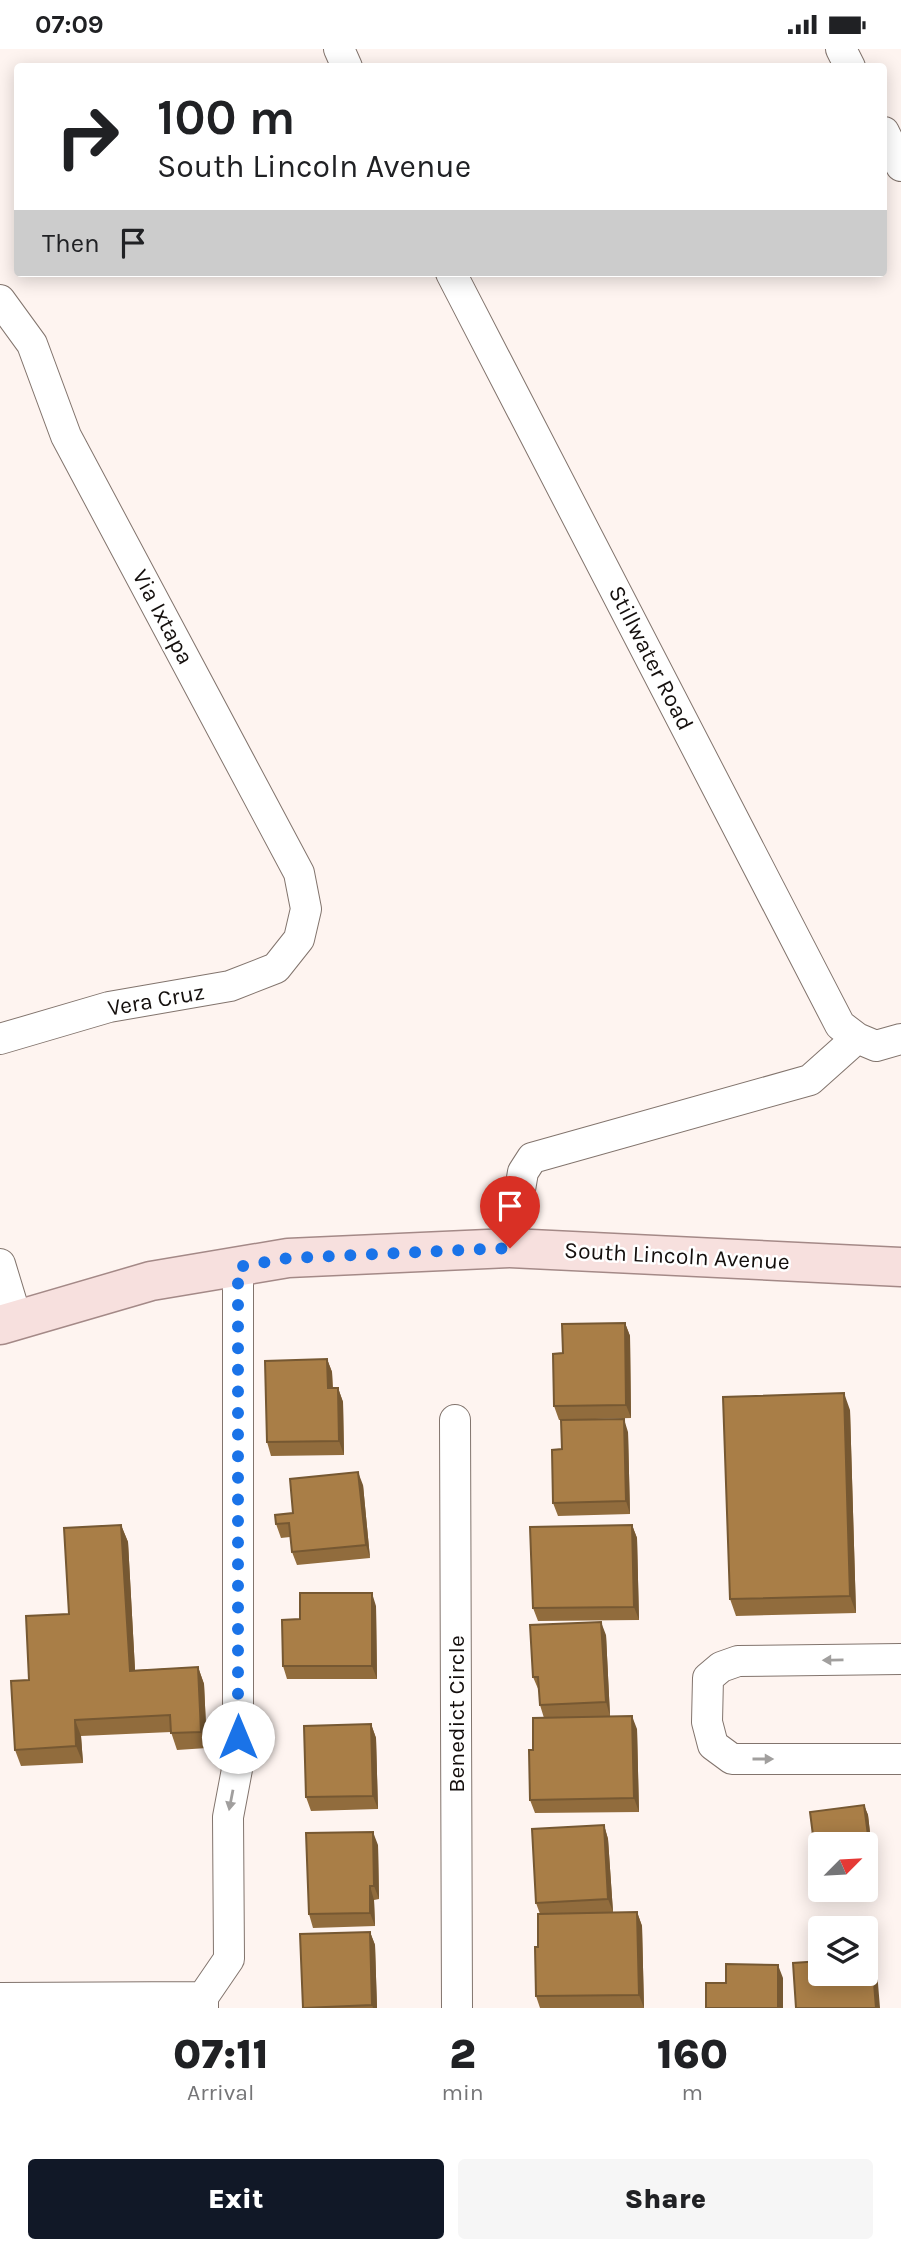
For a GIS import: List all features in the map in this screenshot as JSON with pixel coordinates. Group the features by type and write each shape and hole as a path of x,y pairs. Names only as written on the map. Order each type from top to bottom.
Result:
{"main road":[{"name":"South Lincoln Avenue","path":"9,1322 151,1281 288,1258 510,1248 901,1267"}],"street":[{"path":"887,138 901,166"},
{"name":"Stillwater Road","path":"453,277 840,1025 857,1038"},
{"name":"Via Ixtapa","path":"0,300 32,344 66,436 299,873 306,909 299,939"},
{"name":"Vera Cruz","path":"0,1039 109,1007 230,986 276,968 299,939"},
{"path":"510,1248 523,1172 532,1158 810,1080 857,1038 876,1046 901,1039"},
{"path":"0,1264 9,1322"},
{"path":"0,1998 203,2003 229,1959 228,1817 238,1764 238,1267"},
{"name":"Benedict Circle","path":"455,1420 457,2008"},
{"path":"901,1659 737,1661 721,1667 708,1678 707,1722 713,1745 732,1759 901,1759"}],"building":[{"path":"625,1323 626,1405 554,1406 553,1354 563,1353 562,1324"},
{"path":"327,1359 328,1388 338,1388 339,1441 267,1442 265,1361"},
{"path":"844,1393 850,1596 730,1599 723,1397"},
{"path":"624,1419 626,1501 553,1503 552,1450 562,1449 561,1420"},
{"path":"358,1472 366,1545 292,1552 289,1523 276,1524 275,1515 293,1513 290,1479"},
{"path":"121,1525 130,1671 198,1667 201,1732 171,1733 170,1715 75,1720 76,1746 15,1750 11,1681 29,1680 26,1616 69,1614 64,1528"},
{"path":"632,1525 634,1607 533,1608 530,1527"},
{"path":"300,1593 372,1593 372,1666 283,1666 282,1620 300,1619"},
{"path":"601,1622 606,1702 540,1705 538,1677 533,1677 530,1625"},
{"path":"632,1716 634,1798 530,1800 529,1750 533,1750 533,1718"},
{"path":"371,1724 373,1796 306,1797 304,1726"},
{"path":"864,1805 868,1832 813,1832 810,1812"},
{"path":"604,1825 608,1899 536,1903 532,1829"},
{"path":"373,1832 374,1886 370,1886 370,1913 309,1914 306,1833"},
{"path":"637,1912 639,1995 536,1996 535,1947 538,1947 538,1914"},
{"path":"370,1932 372,2005 303,2008 300,1934"},
{"path":"808,1962 808,1986 874,1986 876,2008 796,2008 793,1963"},
{"path":"726,1964 778,1965 778,2008 706,2008 706,1983 726,1983"}],"route":[{"path":"238,1737 238,1267 288,1258 510,1248"}]}
